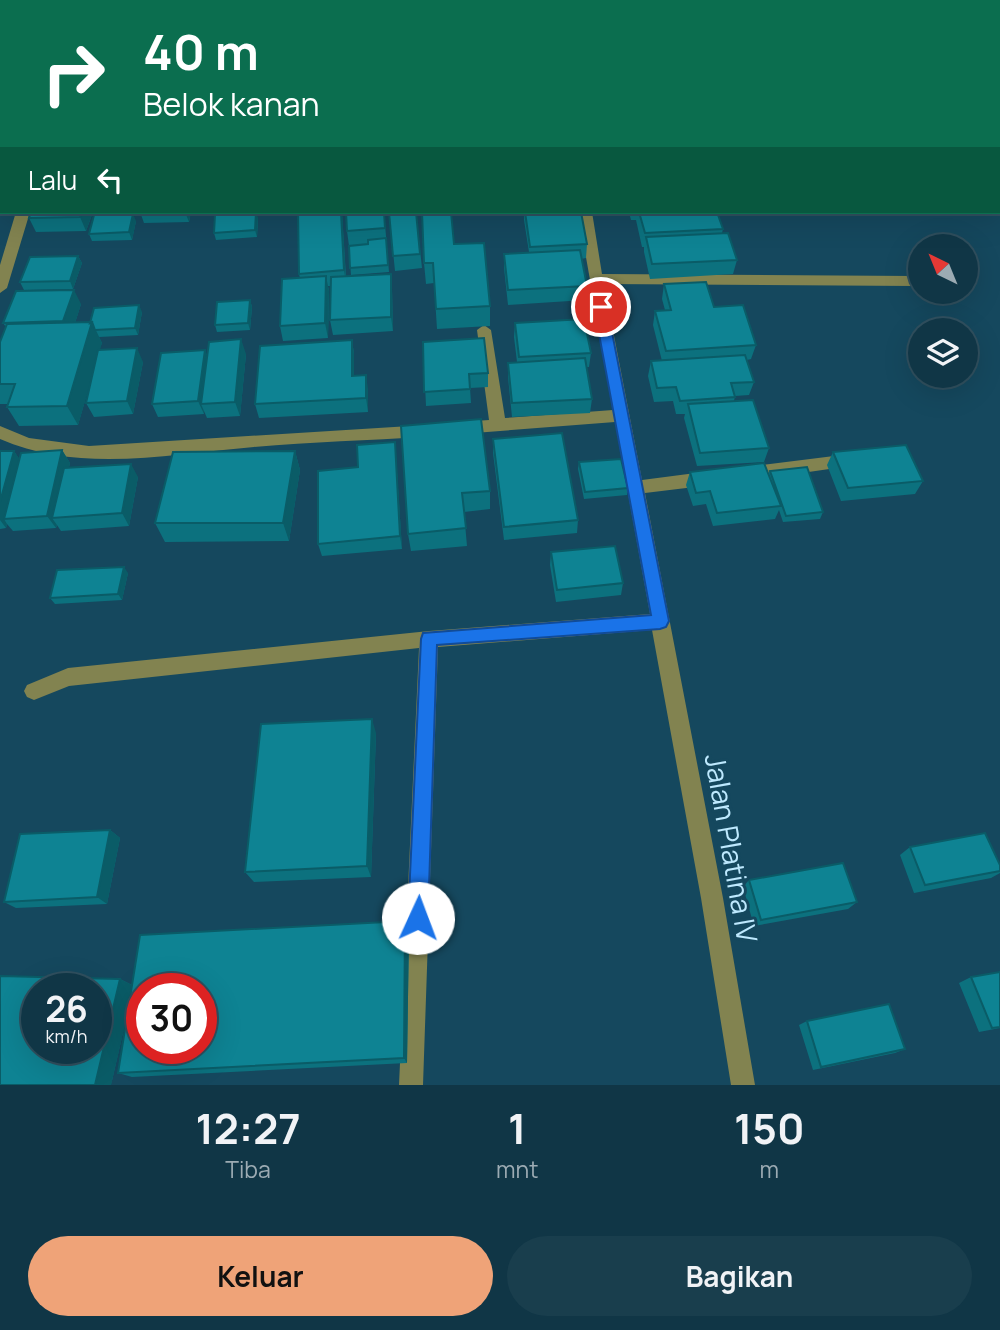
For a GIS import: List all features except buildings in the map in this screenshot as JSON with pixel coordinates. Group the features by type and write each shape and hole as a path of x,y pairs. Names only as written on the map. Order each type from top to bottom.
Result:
{"street":[{"path":"0,288 22,214"},
{"name":"Jalan Platina IV","path":"585,214 743,1085"},
{"path":"596,279 908,281"},
{"path":"484,330 498,425"},
{"path":"0,432 13,440 42,447 110,453 621,415"},
{"path":"635,488 870,458"},
{"path":"34,691 68,677 429,639 660,621"},
{"path":"411,1085 429,639"}],"route":[{"path":"418,918 429,639 660,621 601,307"}]}
